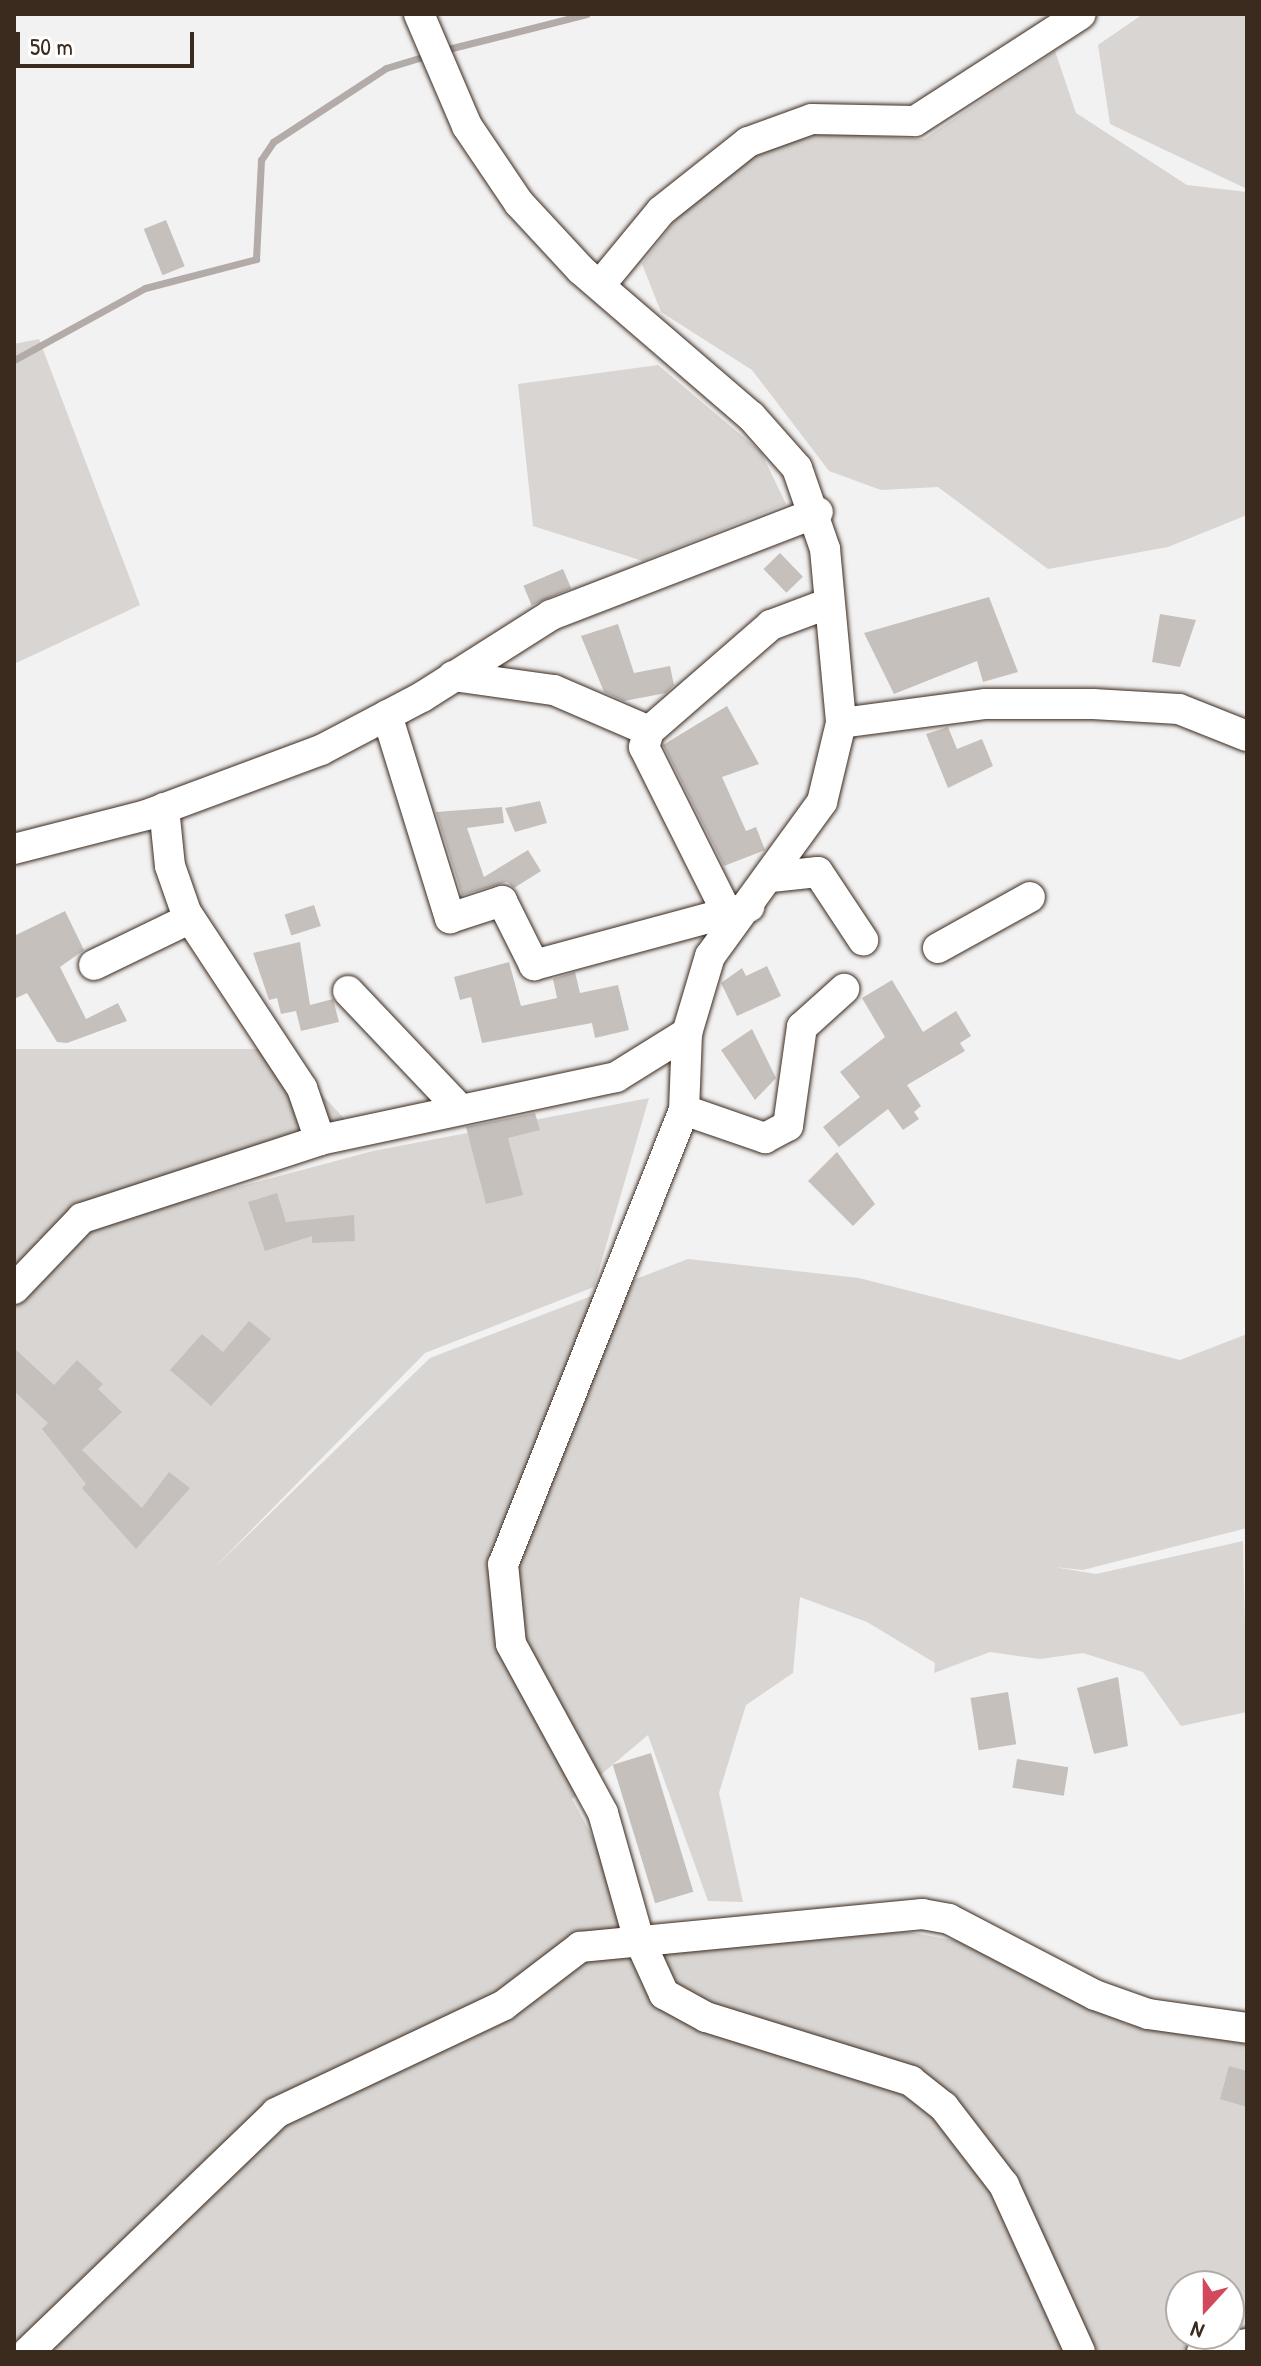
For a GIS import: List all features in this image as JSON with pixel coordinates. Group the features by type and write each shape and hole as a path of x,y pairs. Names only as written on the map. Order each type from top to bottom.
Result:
{"street":[{"path":"600,285 661,211 748,142 812,119 915,121 1081,14"},
{"path":"422,20 441,67 492,167 600,285 769,435 797,468 818,512 841,723 822,802 771,877 738,910 710,956 687,1033 684,1110 503,1564 511,1644 603,1813 638,1937 664,1994 706,2017 911,2081 944,2107 1004,2185 1080,2352"},
{"path":"14,849 164,808 321,750 387,715 551,615 818,512"},
{"path":"738,910 644,747 649,731 771,625 827,604"},
{"path":"453,676 554,690 649,731"},
{"path":"841,723 986,704 1093,704 1179,709 1247,736"},
{"path":"387,715 450,918 502,901 534,965 738,910"},
{"path":"164,808 170,866 189,919 302,1088 320,1140"},
{"path":"771,877 818,872 863,940"},
{"path":"938,948 1030,897"},
{"path":"94,965 189,919"},
{"path":"684,1110 765,1138 788,1126 802,1027 844,989"},
{"path":"348,991 457,1106"},
{"path":"14,1289 82,1218 320,1140 457,1106 616,1077 687,1033"},
{"path":"28,2352 276,2113 504,2005 580,1947 638,1937 922,1914 1148,2014 1247,2028"},
{"path":"1202,2352 1247,2344"}],"shaded area":[{"path":"1143,14 1247,14 1247,189 1110,124 1098,45"},
{"path":"1055,51 1076,113 1187,185 1247,192 1247,515 1168,547 1048,569 938,487 881,490 829,471 752,370 661,312 642,264 677,218 755,149 804,132 924,139"},
{"path":"39,339 140,605 14,664 14,344"},
{"path":"658,365 761,452 786,504 643,561 533,526 518,384"},
{"path":"14,1049 279,1049 354,1129 27,1243 373,1151 649,1098 594,1287 425,1353 213,1569 430,1358 688,1259 859,1278 1180,1360 1247,1334 1247,1528 1083,1570 1054,1567 1096,1574 1243,1541 1247,1712 1181,1726 1143,1672 1083,1653 1040,1659 990,1652 934,1673 935,1663 867,1622 800,1597 793,1673 746,1705 719,1793 743,1902 708,1901 648,1735 572,1799 649,1941 909,1932 958,1941 1127,2024 1247,2044 1247,2352 14,2352"}],"building":[{"path":"166,220 185,266 162,275 144,229"},
{"path":"780,553 803,577 786,593 763,569"},
{"path":"563,569 571,588 532,605 523,586"},
{"path":"989,597 1018,672 983,682 977,661 894,694 864,633"},
{"path":"1160,614 1196,620 1180,667 1152,662"},
{"path":"618,624 634,673 670,666 674,685 666,693 624,701 604,692 581,636"},
{"path":"727,706 759,764 722,777 746,831 756,827 765,850 724,866 663,745"},
{"path":"948,727 957,749 982,739 993,766 948,788 926,734"},
{"path":"540,801 547,823 515,832 505,808"},
{"path":"502,807 504,823 467,828 484,877 528,850 541,871 514,888 507,882 462,895 436,812"},
{"path":"314,905 321,926 291,936 285,915"},
{"path":"65,911 84,950 60,967 86,1019 118,1003 127,1021 67,1043 57,1042 27,993 14,999 14,936"},
{"path":"300,942 310,1005 333,999 339,1022 301,1031 296,1011 281,1014 277,998 269,1000 253,953"},
{"path":"509,962 521,1006 557,998 553,979 575,972 580,993 618,985 629,1030 595,1038 592,1023 482,1043 471,997 460,1000 454,977"},
{"path":"767,966 781,996 737,1016 721,983 742,968 746,976"},
{"path":"892,980 923,1032 956,1011 971,1036 960,1043 965,1051 907,1085 921,1106 914,1112 919,1119 903,1130 888,1109 839,1147 823,1127 860,1097 840,1072 885,1037 862,998"},
{"path":"752,1029 776,1078 755,1100 721,1050"},
{"path":"535,1113 540,1130 508,1138 523,1195 486,1204 466,1127"},
{"path":"837,1152 875,1204 853,1226 808,1181"},
{"path":"277,1193 286,1222 354,1215 355,1241 312,1243 312,1236 265,1251 248,1202"},
{"path":"249,1321 271,1339 211,1406 170,1370 202,1334 223,1352"},
{"path":"14,1348 54,1385 77,1360 103,1384 98,1389 122,1412 82,1450 142,1508 169,1472 190,1488 136,1549 82,1488 86,1484 42,1429 48,1423 14,1391"},
{"path":"1118,1677 1128,1746 1094,1754 1077,1688"},
{"path":"1008,1692 1016,1744 979,1750 970,1698"},
{"path":"651,1753 693,1892 655,1903 613,1765"},
{"path":"1017,1759 1068,1767 1064,1796 1012,1788"},
{"path":"1229,2066 1247,2071 1247,2107 1220,2099"}],"waterway":[{"path":"444,50 587,14"},
{"path":"14,360 145,288 256,259 261,160 273,142 386,68 429,55"}]}
